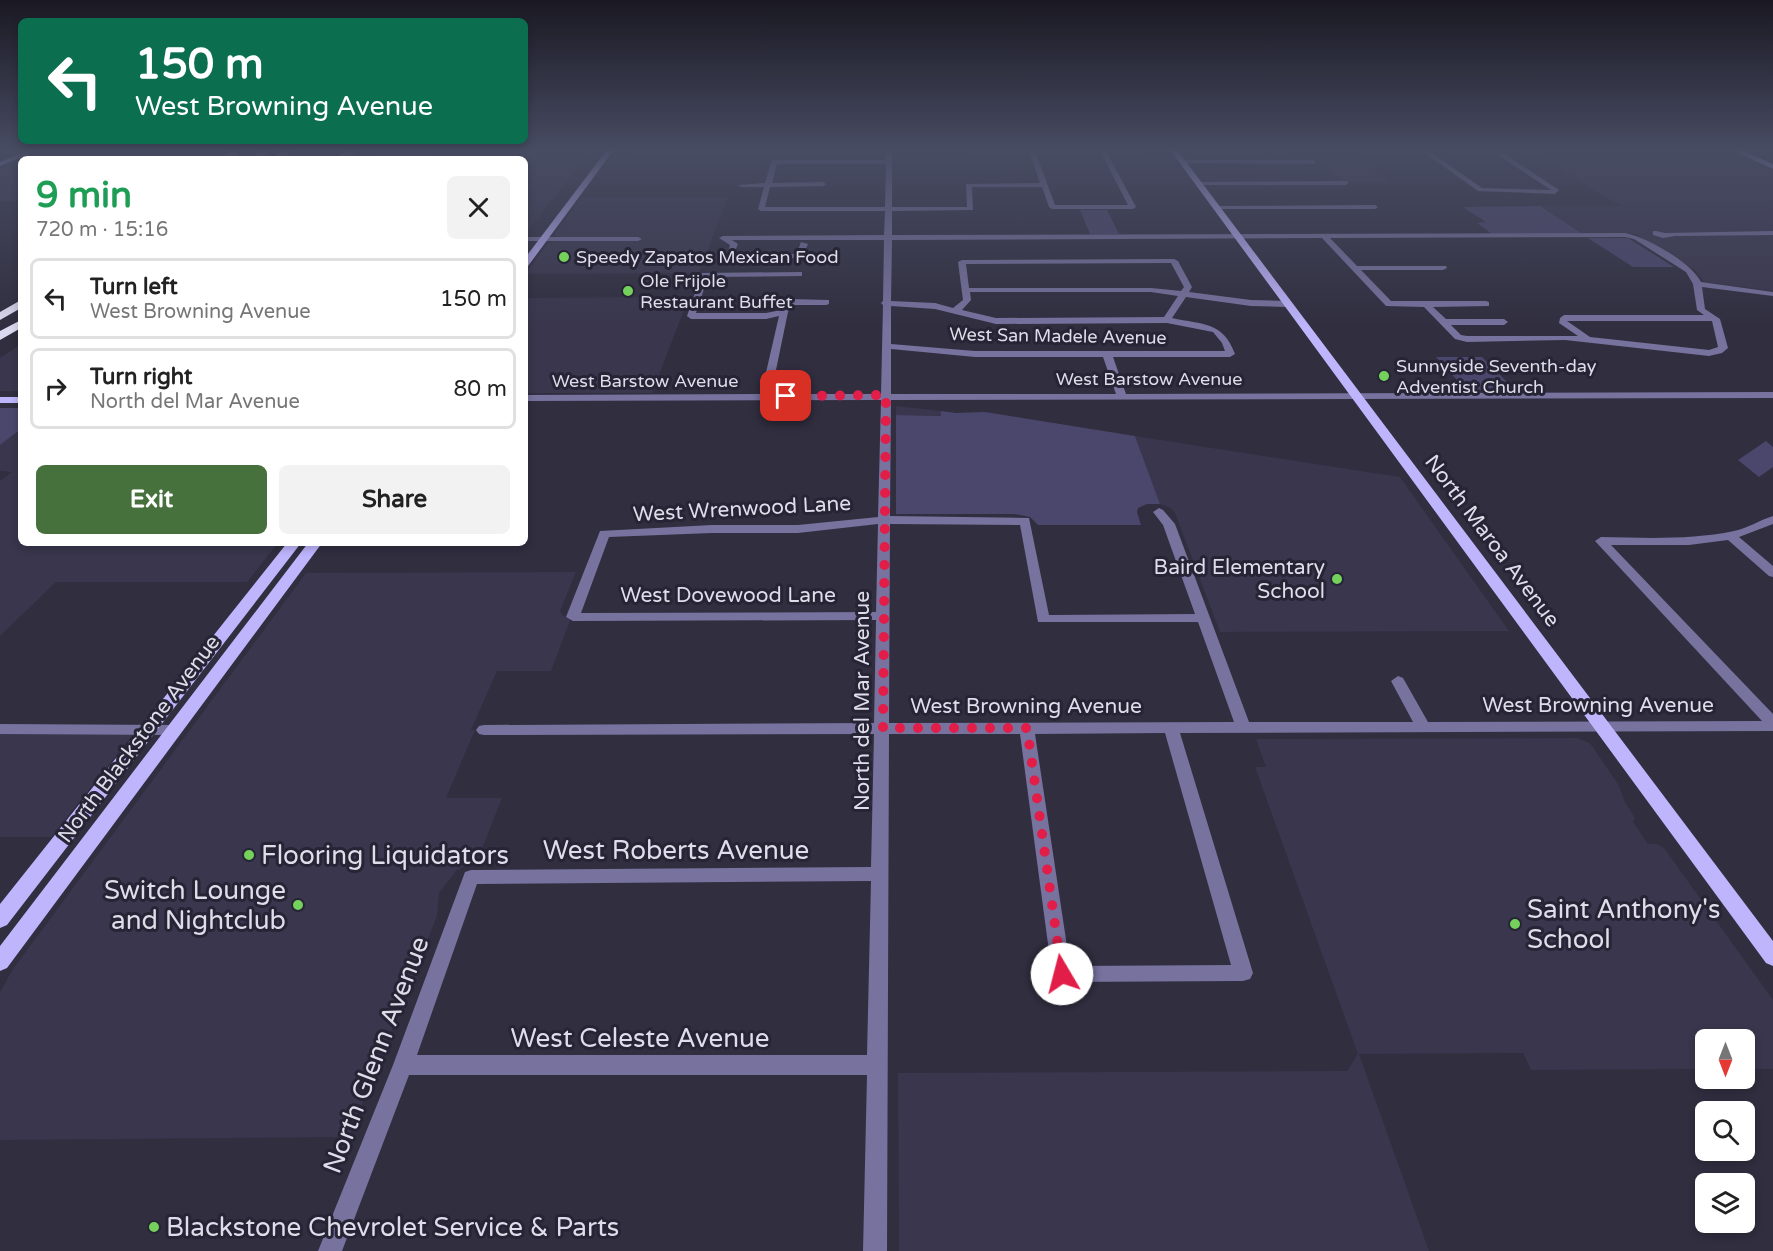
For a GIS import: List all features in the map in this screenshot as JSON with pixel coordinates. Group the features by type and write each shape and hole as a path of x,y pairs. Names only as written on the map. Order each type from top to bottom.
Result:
{"highway":[{"path":"0,316 18,305"},
{"path":"0,336 18,325"}],"main road":[{"path":"528,260 566,209"},
{"name":"North Maroa Avenue","path":"1218,209 1773,957"},
{"path":"528,239 537,231"},
{"path":"0,400 18,400"},
{"name":"North Blackstone Avenue","path":"0,919 292,546"},
{"name":"North Blackstone Avenue","path":"0,962 313,546"}],"street":[{"name":"North del Mar Avenue","path":"875,1251 883,728 885,303 888,209"},
{"path":"1669,235 1773,235"},
{"path":"1061,236 1065,245"},
{"path":"1324,236 1389,304 1486,304"},
{"path":"804,239 803,250 796,259 731,260 730,254 734,244 723,238 1631,236 1689,270 1698,284 1701,310 1716,319 1723,348 1709,353 1565,338 1467,339 1458,337 1426,304"},
{"path":"528,239 638,239"},
{"path":"1068,253 1072,262"},
{"path":"885,303 935,306 996,321 1167,320 1188,288 1174,261 962,262 968,300 955,310"},
{"path":"1354,268 1443,268"},
{"path":"784,312 744,317 696,317 691,314 705,275 799,274"},
{"path":"1698,284 1773,294"},
{"path":"966,290 1151,290 1251,303 1286,304"},
{"path":"766,396 784,312 790,302 826,302"},
{"path":"1590,340 1565,325 1562,321 1564,318 1716,319"},
{"name":"West San Madele Avenue","path":"886,346 975,354 1230,354 1226,342 1216,330 1167,320"},
{"path":"1444,322 1504,322"},
{"path":"1107,354 1122,396"},
{"name":"West Barstow Avenue","path":"528,398 886,395 1773,395"},
{"path":"1159,512 1169,524 1243,726"},
{"name":"West Wrenwood Lane","path":"573,617 604,534 712,529 798,529 884,520 1025,521 1043,619 1203,618"},
{"path":"1773,520 1730,535 1689,541 1601,541 1773,725"},
{"path":"1730,535 1773,573"},
{"name":"West Dovewood Lane","path":"573,617 883,615"},
{"path":"1398,681 1423,726"},
{"name":"West Browning Avenue","path":"484,730 1773,725"},
{"path":"1027,728 1062,974 1243,973 1171,726"},
{"path":"0,729 174,730"},
{"name":"West Roberts Avenue","path":"471,877 881,874"},
{"name":"North Glenn Avenue","path":"330,1251 471,877"},
{"name":"West Celeste Avenue","path":"402,1065 878,1065"}],"shaded area":[{"path":"528,209 545,209 528,230"},
{"path":"572,209 723,209 699,273 528,274 528,270 548,243 556,241 558,237 554,235"},
{"path":"1467,209 1545,209 1581,233 1492,234 1477,223 1486,222"},
{"path":"1545,209 1773,209 1773,291 1704,282 1695,270 1635,234 1581,233"},
{"path":"1080,210 1107,210 1119,234 1090,234"},
{"path":"1588,238 1628,238 1674,267 1633,267"},
{"path":"689,297 652,393 528,393 528,298"},
{"path":"18,346 18,391 0,391 0,358"},
{"path":"1436,357 1482,357 1514,389 1466,390"},
{"path":"896,406 941,411 941,416 896,415"},
{"path":"0,408 18,408 18,431 0,445"},
{"path":"941,411 985,412 1135,436 1160,504 1147,504 1138,508 1141,525 1038,525 1030,517 1015,514 896,514 896,415 941,416"},
{"path":"18,431 18,546 276,546 247,582 56,582 0,636 0,481 12,472 0,471 0,445"},
{"name":"Baird Elementary School","path":"1135,436 1400,477 1509,631 1220,632 1175,513 1171,508 1160,504"},
{"path":"1766,441 1773,447 1773,467 1759,477 1738,460"},
{"path":"576,572 560,611 563,616 571,618 551,671 497,671 471,730 475,730 446,798 502,798 478,859 456,871 439,893 437,916 349,1137 0,1140 0,992 13,969 306,573"},
{"path":"0,731 135,732 51,837 0,837"},
{"path":"1577,738 1590,743 1618,784 1635,818 1633,822 1648,844 1657,844 1664,848 1773,1000 1773,1069 1755,1069 1755,1029 1695,1029 1695,1069 1531,1070 1523,1053 1359,1054 1429,1251 899,1251 898,1073 1347,1071 1358,1054 1255,767 1266,767 1256,739"}],"place":[{"name":"Speedy Zapatos Mexican Food","path":"564,257"},
{"name":"Ole Frijole Restaurant Buffet","path":"628,291"},
{"name":"Sunnyside Seventh-day Adventist Church","path":"1384,376"},
{"name":"Baird Elementary School","path":"1337,579"},
{"name":"Flooring Liquidators","path":"249,855"},
{"name":"Switch Lounge and Nightclub","path":"298,905"},
{"name":"Saint Anthony's School","path":"1515,924"},
{"name":"Blackstone Chevrolet Service & Parts","path":"154,1227"}],"route":[{"path":"786,396 886,395 883,728 1027,728 1062,974"}]}
